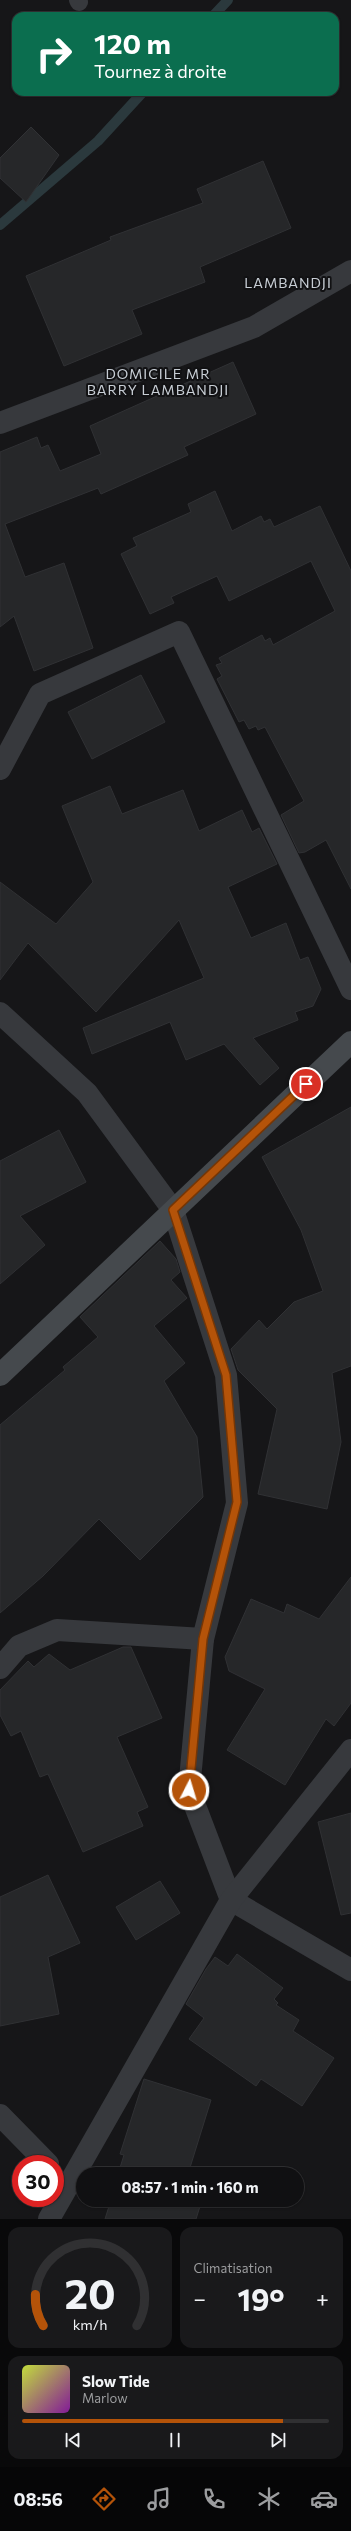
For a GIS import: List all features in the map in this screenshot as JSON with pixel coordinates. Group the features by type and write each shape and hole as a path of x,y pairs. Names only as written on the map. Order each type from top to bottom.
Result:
{"street":[{"path":"0,424 254,327 351,271"},
{"path":"0,769 40,694 179,632 351,989"},
{"path":"0,1013 87,1093 173,1210 226,1375 237,1502 203,1639 189,1790 231,1900 351,1970"},
{"path":"0,1374 351,1042"},
{"path":"0,1668 19,1646 57,1630 203,1639"},
{"path":"64,2172 231,1900 351,1750"},
{"path":"0,2115 39,2155"},
{"path":"49,2219 52,2207"}],"building":[{"path":"31,127 59,155 26,202 0,178 0,158"},
{"path":"263,161 291,228 200,267 205,282 132,310 142,334 64,366 26,276 111,240 110,237 203,203 197,189"},
{"path":"233,362 256,414 184,447 188,455 101,494 98,488 5,524 25,577 64,563 93,648 34,671 14,616 0,627 0,452 37,437 41,448 48,445 60,471 101,454 90,426"},
{"path":"215,491 232,531 261,516 264,522 270,519 274,527 320,506 351,571 351,889 326,840 305,852 299,853 281,815 304,801 265,727 258,730 256,726 249,729 244,720 239,722 217,679 222,676 216,665 222,663 219,658 262,635 265,641 270,638 273,645 335,611 311,561 229,601 217,576 171,597 174,603 150,614 121,554 137,546 133,538 191,512 188,504"},
{"path":"141,675 165,722 92,759 68,712"},
{"path":"110,786 122,814 183,790 199,831 242,810 252,832 259,828 277,864 228,887 251,938 286,923 300,960 308,957 321,989 313,1006 295,1012 298,1020 253,1038 279,1068 260,1085 224,1044 186,1060 170,1022 92,1054 83,1028 204,978 179,920 96,1012 28,943 0,980 0,882 56,924 93,882 62,806"},
{"path":"351,1107 351,1366 332,1373 341,1442 327,1509 258,1494 277,1409 238,1370 231,1349 259,1320 267,1329 294,1302 323,1291 301,1230 262,1157"},
{"path":"59,1130 86,1182 20,1216 45,1245 0,1284 0,1161"},
{"path":"160,1241 176,1259 180,1272 171,1280 187,1298 154,1326 185,1363 164,1381 197,1437 203,1497 140,1560 99,1519 43,1576 0,1613 0,1425 65,1370 63,1367 98,1337 80,1317"},
{"path":"351,1577 351,1703 334,1726 326,1719 285,1785 227,1750 265,1689 229,1671 225,1657 251,1599 284,1613 287,1604 319,1619"},
{"path":"123,1647 131,1647 162,1718 117,1737 148,1807 137,1812 143,1826 83,1852 48,1774 40,1777 21,1731 11,1736 0,1715 0,1690 28,1661 34,1667 49,1654 70,1670"},
{"path":"351,1813 351,1913 341,1915 318,1822"},
{"path":"48,1875 80,1943 48,1957 59,2014 0,2026 0,1897"},
{"path":"160,1881 180,1913 136,1940 116,1907"},
{"path":"237,1954 283,1988 274,1999 278,2003 276,2005 299,2020 293,2031 334,2058 302,2106 261,2079 256,2086 189,2039 204,2018 186,2004 206,1969 215,1957 228,1966"},
{"path":"144,2079 211,2100 190,2167 120,2167 124,2155 120,2154"},
{"path":"109,2207 200,2207 196,2219 105,2219"}],"waterway":[{"path":"217,12 228,0"},
{"path":"0,225 98,141 139,96"}],"district":[{"name":"LAMBANDJI","path":"288,283"},
{"name":"DOMICILE MR BARRY LAMBANDJI","path":"158,382"}],"route":[{"path":"189,1790 203,1639 237,1502 226,1375 173,1210 306,1084"}]}
